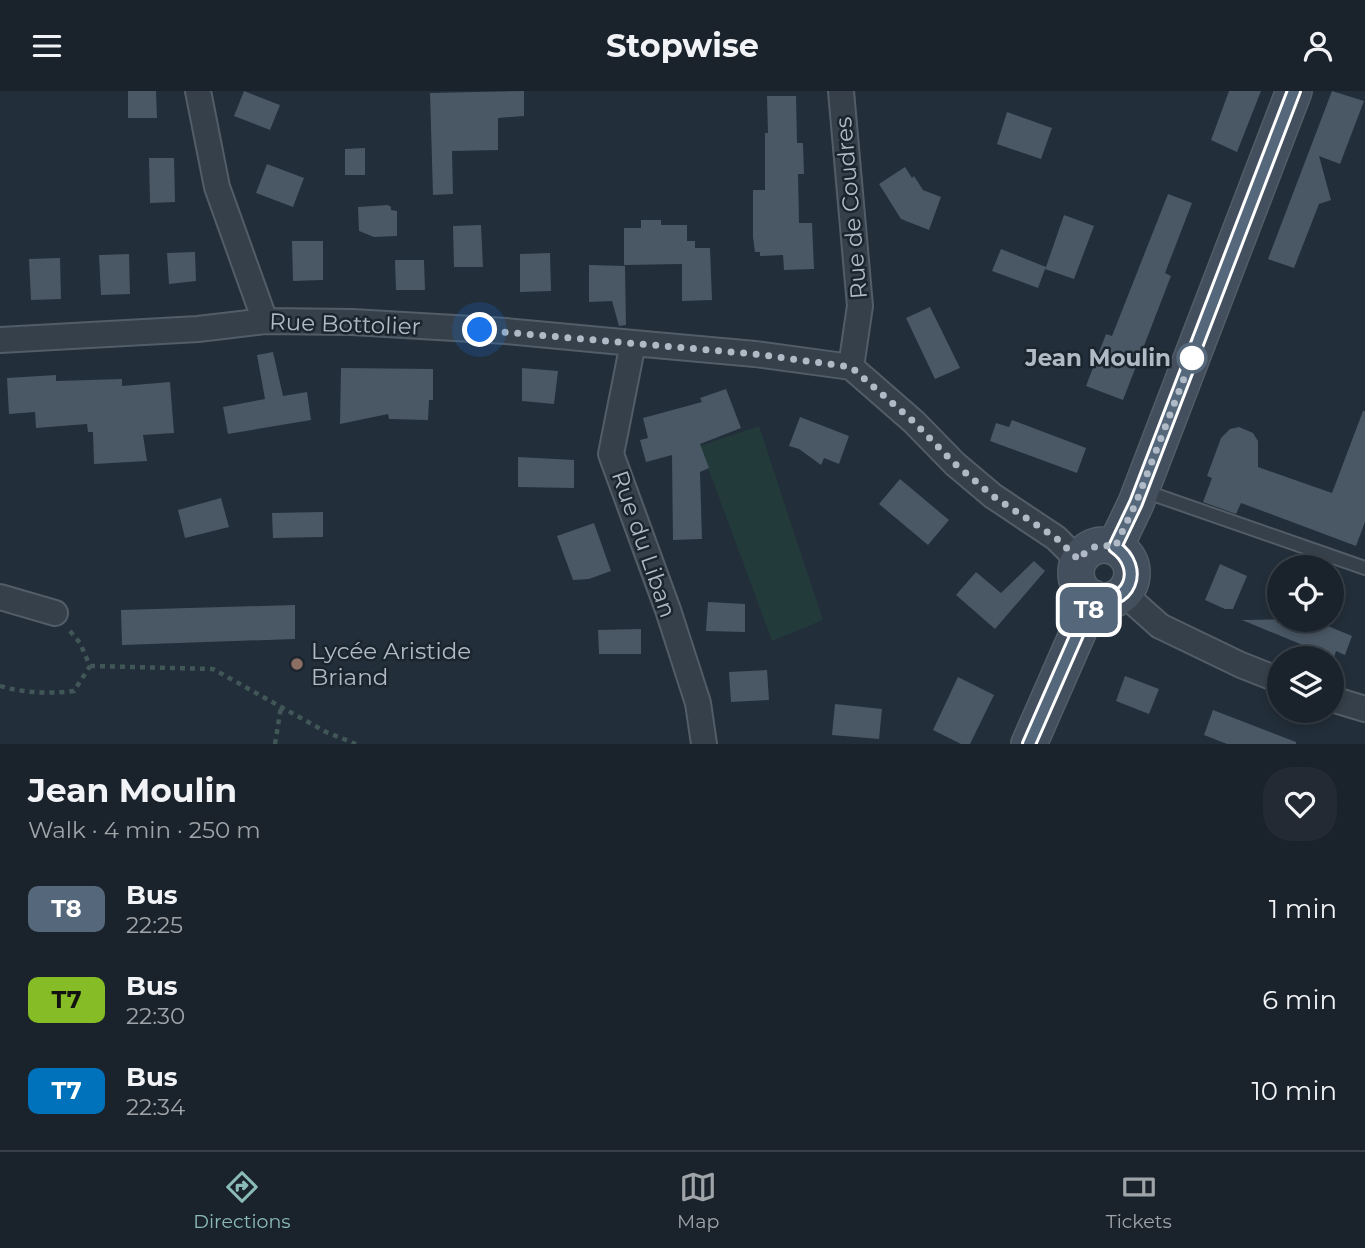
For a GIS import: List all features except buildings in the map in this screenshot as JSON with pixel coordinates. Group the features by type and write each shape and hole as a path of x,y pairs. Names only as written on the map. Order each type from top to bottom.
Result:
{"main road":[{"path":"1115,547 1141,490 1294,91"},
{"path":"1098,545 1115,547 1128,559 1131,568 1129,586 1108,595 1085,594 1076,578 1083,553 1098,545"},
{"path":"1028,744 1108,595"}],"street":[{"path":"198,91 217,187 265,320"},
{"name":"Rue de Coudres","path":"841,91 860,306 851,367"},
{"name":"Rue Bottolier","path":"0,340 198,329 265,320 394,324 755,354 851,367"},
{"name":"Rue du Liban","path":"633,343 611,454 668,610 698,703 704,744"},
{"path":"851,367 914,422 955,464 993,496 1056,538 1079,560"},
{"path":"1108,595 1160,626 1267,675"},
{"path":"0,597 55,613"},
{"path":"1344,703 1365,709"}],"lane":[{"path":"1141,490 1365,567"}],"path":[{"path":"55,613 80,643 90,666"},
{"path":"0,686 17,691 74,691 90,666"},
{"path":"90,666 213,669 326,732 356,744"},
{"path":"275,744 281,707"}],"green space":[{"path":"759,426 823,620 772,641 700,446"}],"bus line":[{"name":"T8","path":"1029,744 1093,598 1109,600 1123,593 1129,586 1131,568 1128,559 1115,547 1136,503 1294,91"}],"place":[{"name":"Jean Moulin","path":"1192,358"},
{"name":"Lycée Aristide Briand","path":"297,664"}],"route":[{"path":"480,330 755,354 851,367 914,422 955,464 993,496 1056,538 1079,560 1083,553 1098,545 1115,547 1136,503 1193,355 1192,358"}]}
